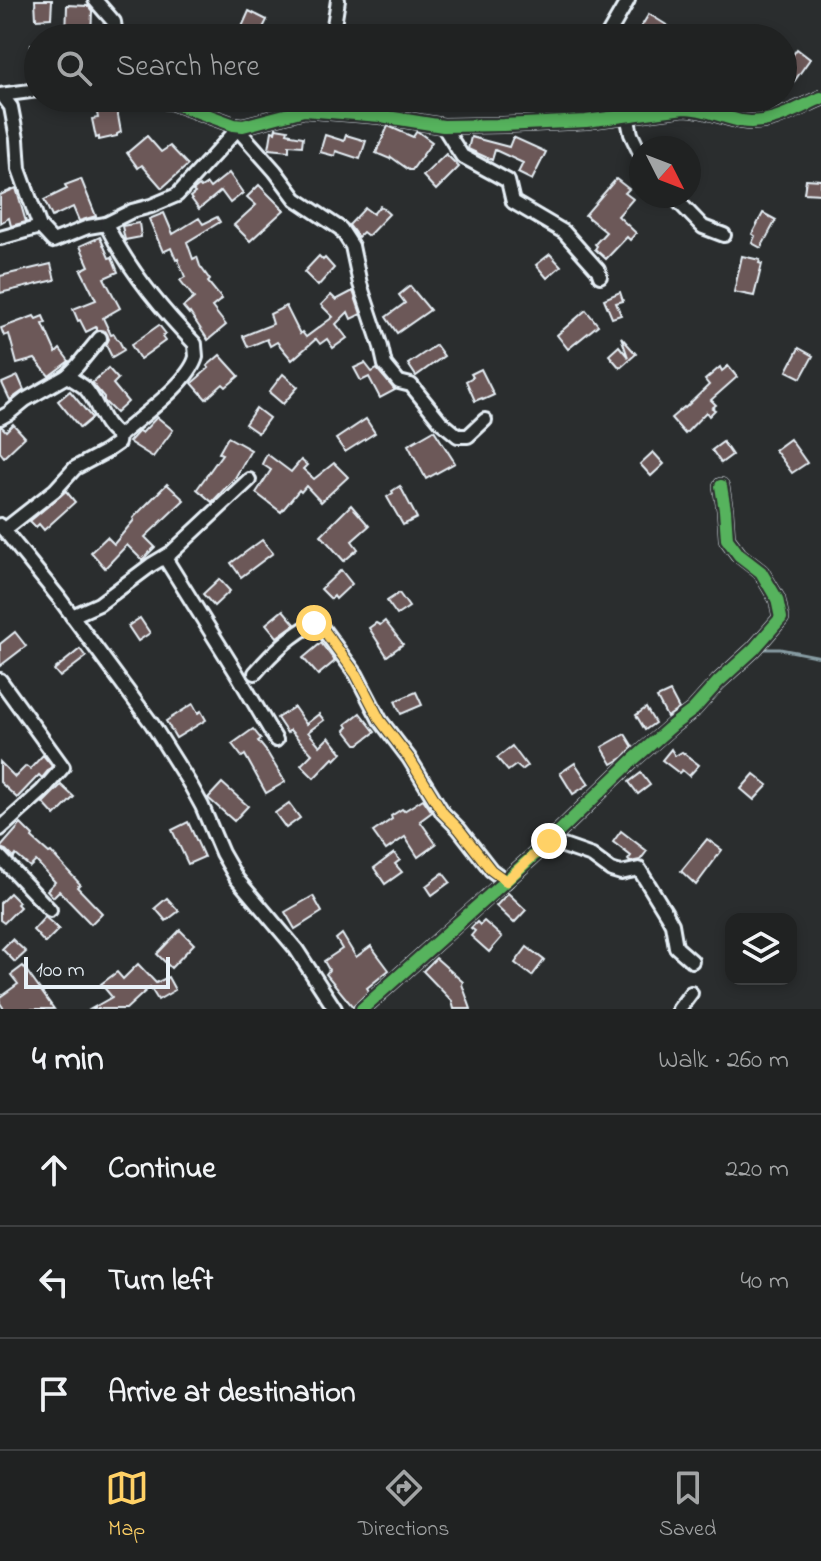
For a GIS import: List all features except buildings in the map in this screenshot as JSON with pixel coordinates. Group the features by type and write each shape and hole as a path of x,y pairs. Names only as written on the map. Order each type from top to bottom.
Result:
{"street":[{"path":"95,0 114,24"},
{"path":"334,24 338,0"},
{"path":"614,24 628,0"},
{"path":"1,95 24,92"},
{"path":"1,95 11,107 19,169 40,227 53,241 88,227 106,224 177,195 234,133 234,125"},
{"path":"797,109 821,98"},
{"path":"198,112 243,126 296,112"},
{"path":"363,112 443,126 557,122 656,112"},
{"path":"557,122 563,112"},
{"path":"708,112 742,122 758,122 790,112"},
{"path":"627,115 632,136"},
{"path":"234,125 296,199 347,235 385,365 399,382 411,385 441,422 458,436 468,436 485,420"},
{"path":"443,126 462,156 508,181 513,202 564,232 592,262 600,276"},
{"path":"685,208 703,227 724,235"},
{"path":"106,224 135,273 195,344 196,356 173,390 119,436 118,443 75,468 55,490 2,527 152,724 202,806 237,879 296,949 335,1009"},
{"path":"0,238 40,227"},
{"path":"3,412 67,376 100,338"},
{"path":"67,376 85,388 109,429 119,436"},
{"path":"72,616 99,604 165,558 249,480"},
{"path":"362,1009 506,881 634,759 693,710 781,618 777,599 761,572 739,555 727,539 721,486"},
{"path":"165,558 276,740"},
{"path":"255,673 270,655 303,629 314,623 323,629 356,674 380,720 409,758 443,813 491,870 506,881"},
{"path":"0,680 63,767 0,829"},
{"path":"549,841 592,856 611,870 621,873 639,869 672,924 676,947 692,961"},
{"path":"0,857 50,910"},
{"path":"679,1009 691,993"}],"waterway":[{"path":"761,649 780,649 821,657"}],"cycle path":[{"path":"797,109 821,98"},
{"path":"198,112 243,126 296,112"},
{"path":"330,112 443,126 586,121 654,112"},
{"path":"710,112 751,122 791,112"},
{"path":"362,1009 540,850 634,759 693,710 781,618 777,599 761,572 739,555 727,539 721,486"}],"route":[{"path":"314,623 323,629 356,674 380,720 409,758 443,813 491,870 506,881 549,841"}]}
